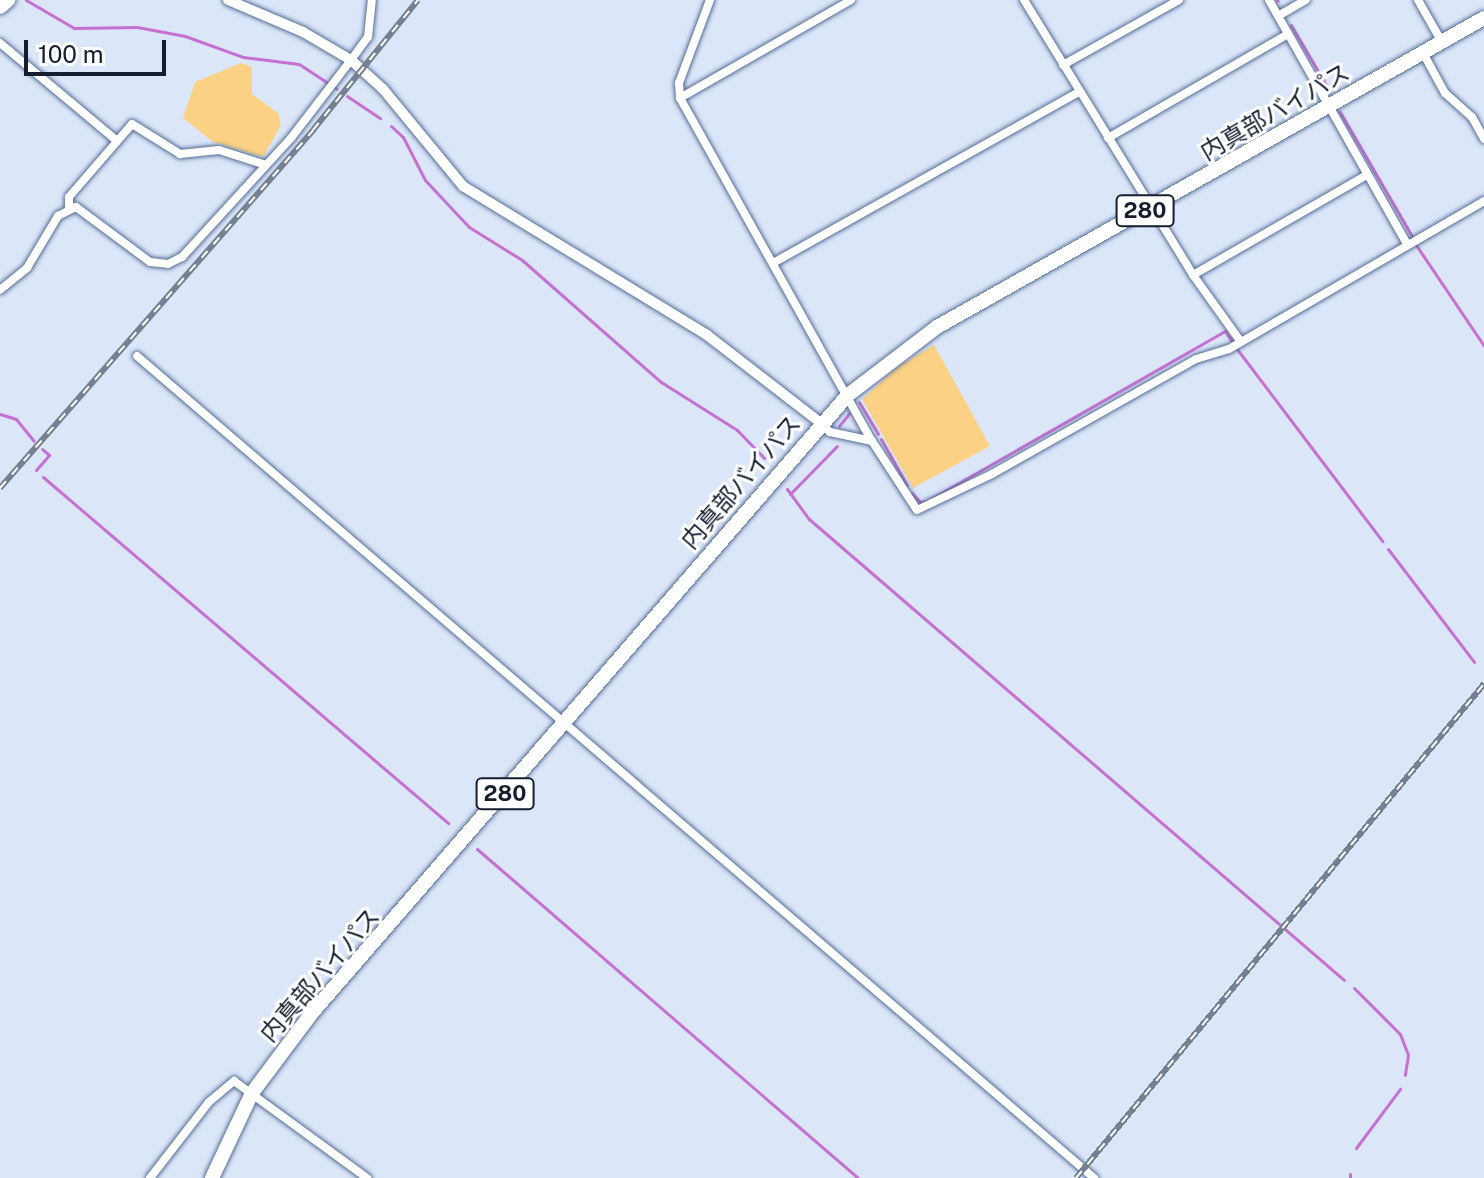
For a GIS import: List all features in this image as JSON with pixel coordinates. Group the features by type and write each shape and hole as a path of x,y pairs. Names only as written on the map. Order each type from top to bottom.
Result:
{"highway":[{"path":"0,7 8,0"},
{"name":"内真部バイパス","path":"212,1178 252,1093 311,1014 848,395 937,327 1484,18"}],"street":[{"path":"228,0 303,32 351,60 383,89 463,186 707,335 830,432 872,441"},
{"path":"69,208 89,213 150,262 168,264 182,257 266,165 351,60 368,37 372,0"},
{"path":"710,0 679,83 680,98 912,507 926,510 1196,359 1241,342 1484,201"},
{"path":"680,98 851,0"},
{"path":"1024,0 1193,275 1241,342"},
{"path":"1063,65 1179,0"},
{"path":"1269,0 1407,244"},
{"path":"1278,16 1306,0"},
{"path":"1418,0 1442,42"},
{"path":"1108,138 1288,34"},
{"path":"0,43 116,140"},
{"path":"1423,53 1445,93 1472,117 1484,139"},
{"path":"773,263 1079,92"},
{"path":"69,208 69,197 116,140 136,124 180,154 219,150 266,165"},
{"path":"1193,275 1367,175"},
{"path":"0,290 17,281 58,216 69,208"},
{"path":"137,356 1094,1178"},
{"path":"150,1178 209,1102 234,1081 367,1178"}],"shaded area":[{"path":"241,63 252,67 252,94 278,113 281,125 263,157 213,142 183,118 195,82"},
{"path":"934,345 990,446 913,488 862,399 899,366"}],"waterway":[{"path":"26,0 74,28 137,27 185,36 243,57 299,64 337,89"},
{"path":"1291,25 1326,85"},
{"path":"347,96 380,118"},
{"path":"1340,112 1413,238"},
{"path":"391,126 403,137 425,180 469,227 522,260 661,382 737,430 764,458"},
{"path":"1416,245 1484,346"},
{"path":"912,493 920,502 927,501 1225,331 1233,343"},
{"path":"1237,349 1382,541"},
{"path":"859,402 878,434"},
{"path":"839,426 852,410"},
{"path":"0,414 16,419 34,441"},
{"path":"881,439 907,485"},
{"path":"790,494 837,446"},
{"path":"36,470 49,455 42,449"},
{"path":"43,477 448,823"},
{"path":"787,489 809,519 1344,980"},
{"path":"1388,549 1474,662"},
{"path":"477,849 858,1178"},
{"path":"1354,988 1400,1034 1408,1055 1405,1075"},
{"path":"1356,1148 1400,1089"}],"railway":[{"path":"0,488 313,130 418,0"},
{"path":"1076,1178 1484,684"}]}
